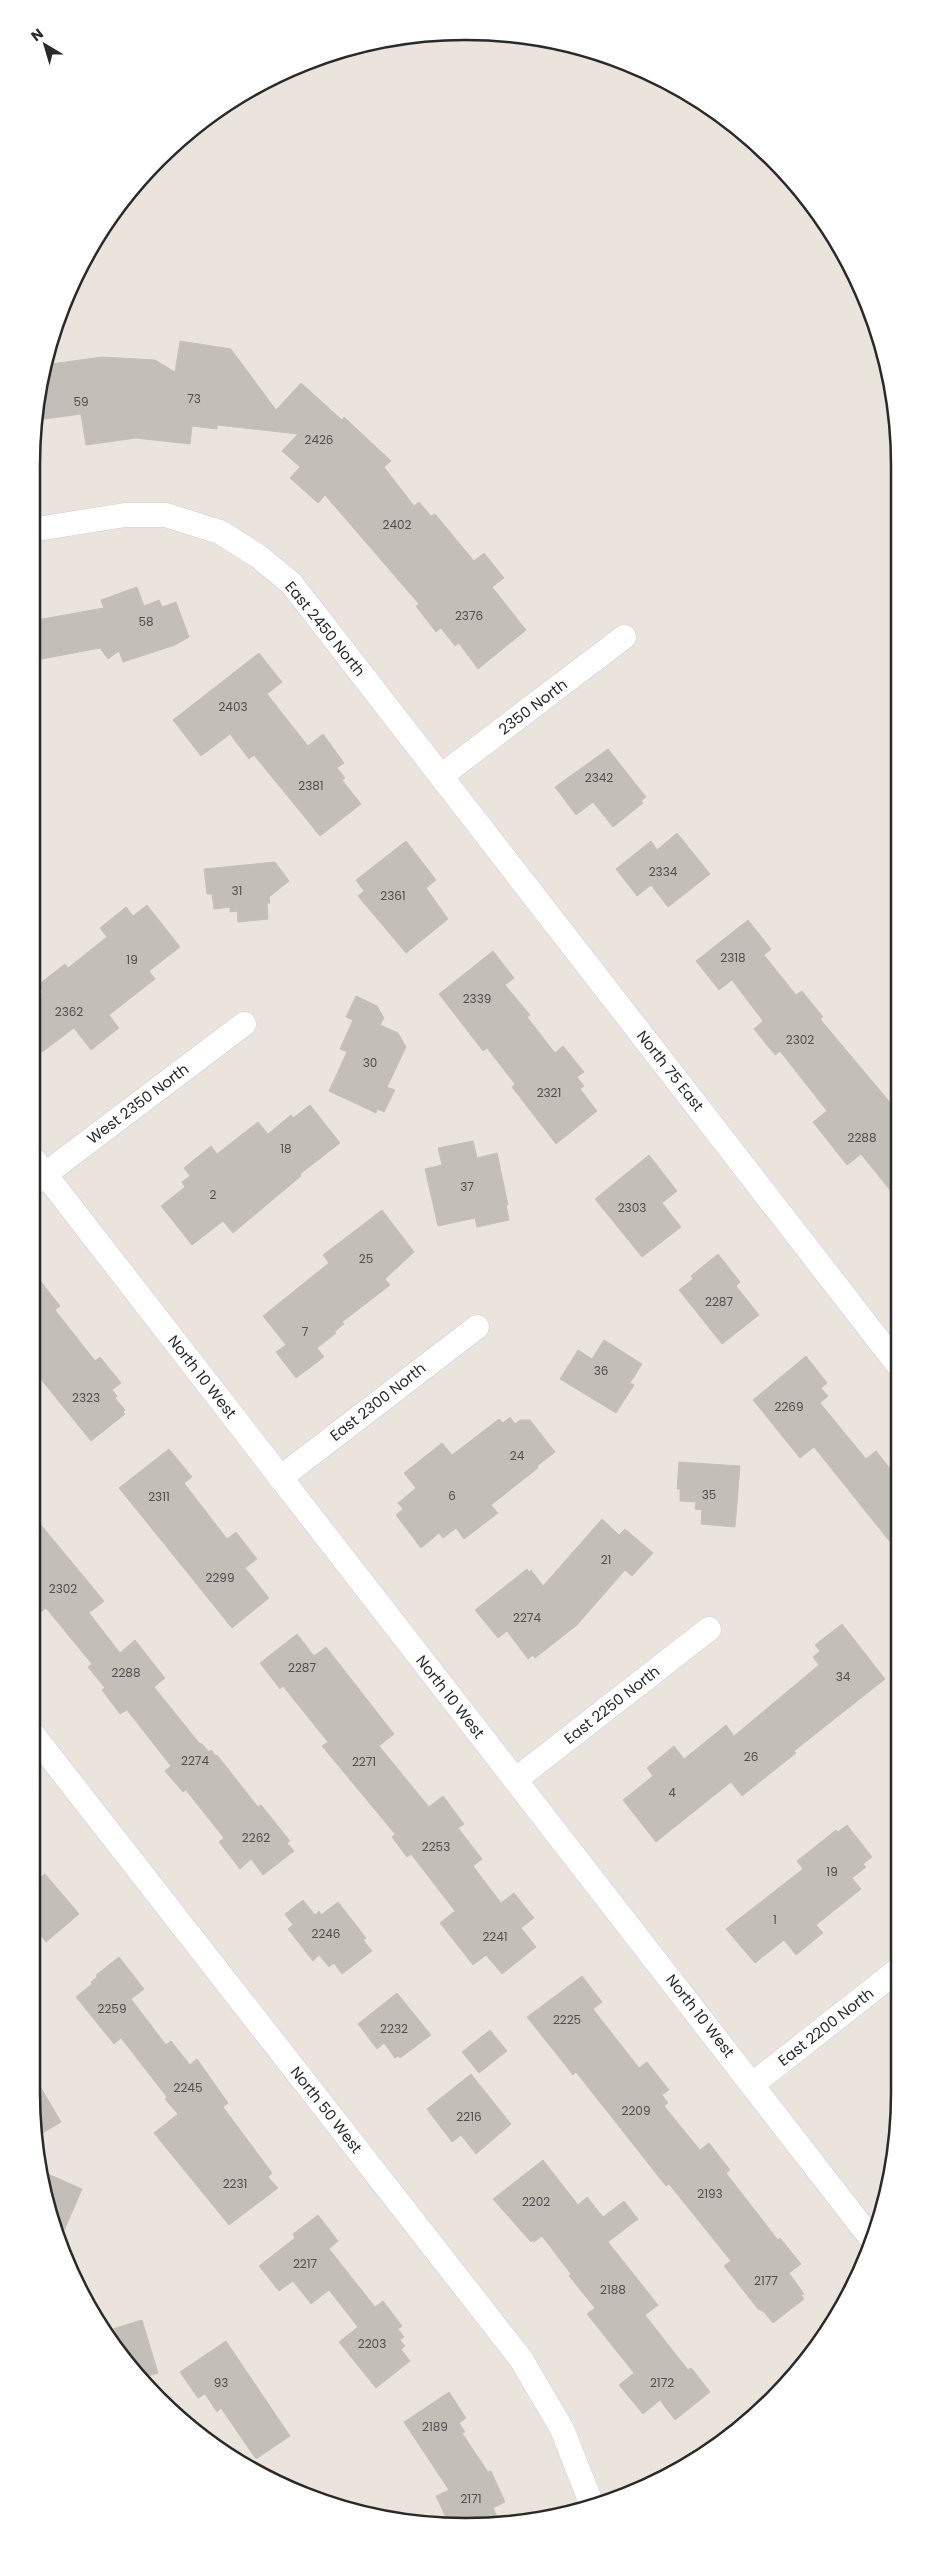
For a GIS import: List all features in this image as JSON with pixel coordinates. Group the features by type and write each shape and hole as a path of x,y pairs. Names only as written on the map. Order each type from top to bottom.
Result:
{"street":[{"name":"East 2450 North","path":"40,529 125,515 166,515 220,532 258,556 291,583 441,776"},
{"name":"2350 North","path":"441,776 624,637"},
{"name":"North 75 East","path":"441,776 891,1356"},
{"name":"West 2350 North","path":"40,1169 244,1024"},
{"name":"North 10 West","path":"40,1177 280,1478 867,2233"},
{"name":"East 2300 North","path":"280,1478 476,1327"},
{"name":"East 2250 North","path":"515,1780 708,1629"},
{"name":"North 50 West","path":"40,1744 521,2359 562,2429 589,2499"},
{"name":"East 2200 North","path":"753,2084 891,1976"}],"building":[{"path":"180,341 231,349 276,410 301,383 342,420 344,417 391,461 384,467 414,506 419,502 431,516 435,514 474,561 484,553 504,578 492,587 526,630 478,669 459,643 455,646 441,628 436,632 416,606 419,604 325,495 318,503 290,478 300,467 282,451 298,434 217,425 217,429 192,426 190,444 136,438 86,445 81,414 43,419 52,364 102,357 155,360 175,372"},
{"path":"137,587 144,606 159,600 162,607 176,602 189,637 175,645 123,662 119,651 108,659 100,648 40,659 40,619 104,608 101,600"},
{"path":"259,653 282,682 267,694 308,746 323,734 344,763 337,768 345,778 342,780 361,804 320,836 254,755 249,759 230,734 201,756 173,720"},
{"path":"608,749 646,797 641,801 643,803 613,827 593,802 576,815 555,787"},
{"path":"677,833 710,874 668,907 651,885 637,896 616,869 651,841 657,850"},
{"path":"406,841 436,880 426,888 448,919 406,953 358,896 364,891 356,880"},
{"path":"275,862 289,881 269,897 270,903 267,903 268,919 238,922 237,911 230,912 230,907 214,909 212,894 207,894 204,869"},
{"path":"147,905 180,947 149,971 155,979 109,1015 119,1028 91,1050 74,1028 42,1052 40,1050 40,994 43,992 40,983 65,964 68,968 107,937 100,928 126,907 133,916"},
{"path":"748,920 771,949 764,955 796,995 802,991 823,1017 820,1019 891,1104 891,1191 861,1154 847,1165 813,1122 827,1111 780,1051 775,1055 754,1029 763,1021 732,980 719,990 696,961"},
{"path":"493,951 514,978 505,985 530,1015 527,1017 555,1053 563,1046 584,1072 577,1077 584,1086 580,1089 597,1111 556,1144 512,1087 515,1084 487,1048 483,1051 439,994"},
{"path":"356,996 377,1006 384,1018 380,1025 398,1033 406,1047 387,1087 395,1090 384,1112 377,1109 376,1113 329,1091 347,1052 340,1049 353,1020 346,1017"},
{"path":"310,1105 340,1143 300,1174 301,1176 233,1233 223,1221 192,1245 161,1206 185,1187 182,1182 190,1176 184,1168 211,1146 217,1154 258,1122 268,1134 291,1115 293,1118"},
{"path":"473,1141 477,1158 497,1153 508,1205 506,1205 509,1220 477,1227 475,1218 438,1226 425,1169 442,1165 438,1148"},
{"path":"649,1155 677,1191 662,1203 681,1227 642,1257 595,1199"},
{"path":"382,1210 414,1252 385,1279 390,1285 342,1322 344,1324 334,1332 336,1333 317,1348 324,1357 296,1378 276,1352 286,1345 263,1316 329,1263 323,1255"},
{"path":"718,1254 740,1282 736,1286 759,1315 722,1344 679,1290 693,1279 691,1276"},
{"path":"40,1280 60,1306 55,1310 95,1361 100,1357 121,1383 112,1390 117,1396 115,1398 125,1410 123,1412 125,1414 91,1441 40,1378"},
{"path":"604,1340 642,1364 630,1383 634,1385 616,1413 560,1379 578,1350 592,1359"},
{"path":"806,1356 827,1383 821,1388 828,1396 820,1403 866,1459 876,1451 891,1470 891,1543 814,1447 800,1458 753,1400"},
{"path":"510,1417 515,1424 520,1420 530,1420 555,1452 491,1505 498,1513 464,1539 456,1528 443,1538 439,1533 421,1548 396,1515 403,1509 398,1503 416,1488 404,1473 442,1443 452,1455 499,1419 503,1423"},
{"path":"169,1449 192,1477 184,1483 227,1539 236,1532 257,1559 245,1568 269,1598 232,1628 119,1488"},
{"path":"679,1462 740,1466 735,1527 701,1524 702,1510 695,1509 696,1502 680,1501 680,1489 677,1489"},
{"path":"602,1519 619,1535 625,1529 653,1553 632,1576 625,1570 577,1625 535,1658 533,1655 528,1659 507,1631 498,1638 475,1610 527,1569 529,1572 531,1570 543,1586"},
{"path":"40,1524 104,1601 89,1613 120,1653 135,1640 165,1678 154,1687 200,1744 209,1752 211,1750 217,1755 258,1807 261,1805 290,1841 287,1843 294,1851 263,1875 251,1859 240,1869 219,1842 224,1838 186,1790 183,1792 165,1771 171,1766 127,1710 120,1714 102,1690 105,1688 88,1667 92,1664 46,1608 40,1612"},
{"path":"842,1624 885,1679 794,1751 796,1753 742,1796 731,1782 656,1842 623,1800 653,1776 647,1768 674,1746 684,1759 726,1725 734,1736 819,1665 813,1657 820,1651 815,1645"},
{"path":"297,1634 314,1656 326,1647 394,1734 379,1746 429,1807 443,1796 464,1824 458,1828 482,1859 473,1866 501,1903 514,1893 534,1918 521,1928 536,1947 502,1974 486,1955 473,1965 440,1923 455,1911 411,1854 407,1857 392,1837 395,1834 322,1746 328,1742 283,1686 280,1689 260,1663"},
{"path":"847,1825 872,1857 863,1864 866,1867 852,1878 861,1889 816,1925 823,1933 796,1955 784,1940 755,1963 726,1929 803,1869 797,1861 836,1830 838,1832"},
{"path":"45,1874 79,1914 46,1942 40,1934 40,1878"},
{"path":"303,1900 315,1915 319,1911 321,1915 338,1902 366,1938 363,1940 372,1951 342,1974 334,1963 329,1967 319,1955 313,1961 288,1929 293,1925 285,1914"},
{"path":"119,1957 144,1989 131,1999 166,2045 171,2041 190,2065 197,2059 228,2103 223,2107 272,2173 268,2177 278,2188 229,2225 154,2133 178,2114 165,2099 167,2097 121,2038 114,2044 76,1997 92,1984 91,1982 97,1977 96,1975"},
{"path":"582,1976 602,2002 593,2009 639,2068 647,2062 669,2090 662,2095 668,2103 664,2106 700,2150 709,2143 730,2170 726,2173 778,2240 780,2238 801,2264 789,2273 804,2294 801,2295 804,2299 773,2323 764,2312 758,2309 724,2266 731,2261 669,2184 666,2186 576,2072 573,2075 527,2017"},
{"path":"397,1993 431,2035 400,2058 398,2056 395,2058 384,2043 377,2049 358,2024"},
{"path":"490,2030 507,2051 479,2073 462,2052"},
{"path":"471,2074 511,2124 476,2154 461,2135 452,2142 427,2109"},
{"path":"40,2086 61,2122 42,2133"},
{"path":"543,2160 578,2205 587,2197 603,2217 624,2201 638,2219 608,2242 658,2305 645,2315 688,2370 691,2368 693,2370 710,2392 675,2420 660,2400 643,2414 619,2385 634,2373 587,2314 595,2308 569,2276 571,2274 542,2236 531,2242 493,2199"},
{"path":"48,2174 82,2189 64,2231 54,2203"},
{"path":"318,2215 338,2241 329,2249 375,2307 383,2301 402,2326 398,2329 404,2337 400,2340 405,2346 401,2349 410,2361 376,2388 339,2342 358,2327 329,2290 311,2304 293,2281 279,2291 259,2266 295,2238 293,2234"},
{"path":"142,2320 158,2373 149,2376 128,2352 112,2329"},
{"path":"226,2341 290,2436 256,2459 221,2408 217,2412 205,2394 198,2398 180,2372"},
{"path":"449,2392 466,2418 459,2423 465,2432 462,2433 488,2472 491,2471 505,2502 493,2508 497,2517 446,2517 436,2496 449,2490 404,2422"}]}
